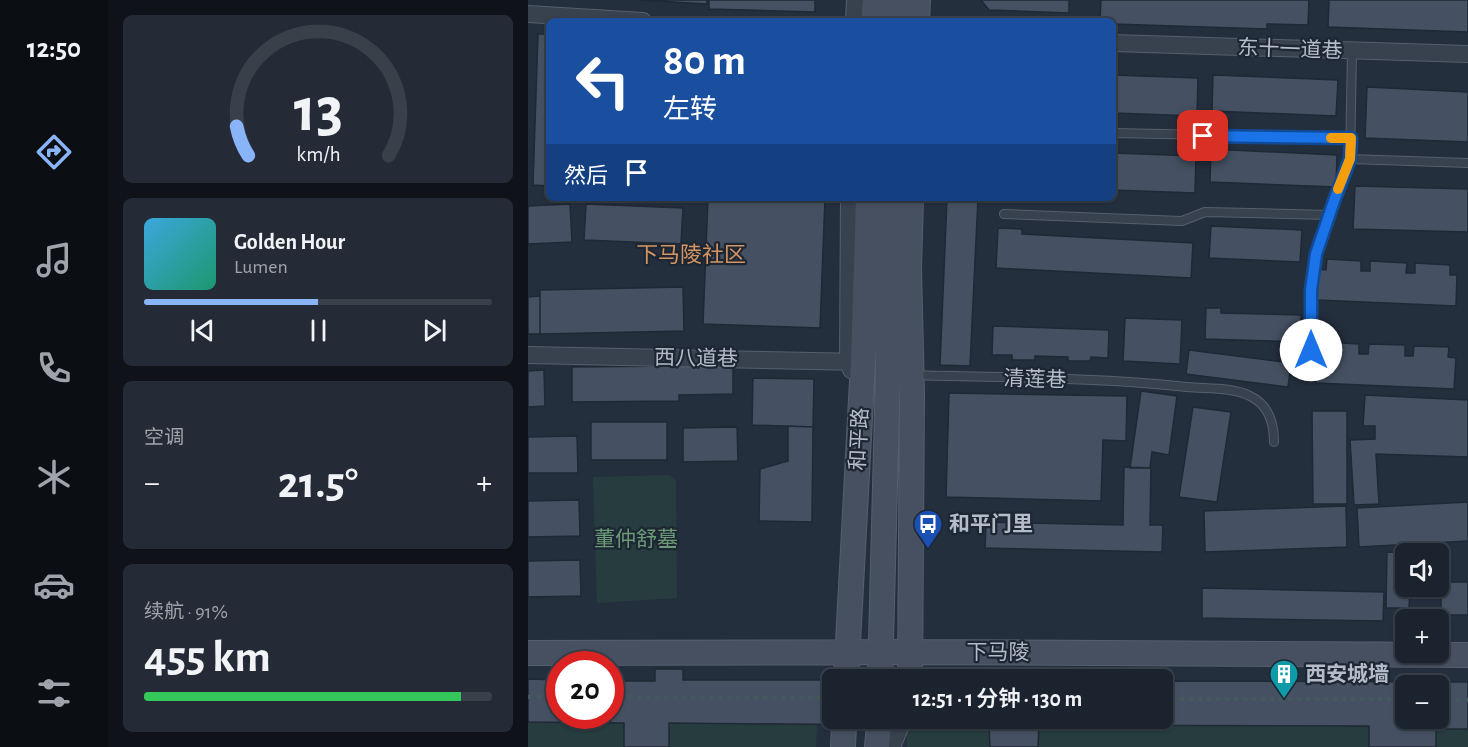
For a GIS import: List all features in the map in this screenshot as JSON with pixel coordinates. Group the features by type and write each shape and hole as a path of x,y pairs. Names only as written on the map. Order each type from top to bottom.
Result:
{"main road":[{"path":"874,18 875,0"},
{"path":"895,18 896,0"},
{"path":"917,18 918,0"},
{"name":"和平路","path":"847,669 861,394 855,361 868,201"},
{"name":"和平路","path":"880,669 888,371 886,284 889,201"},
{"path":"910,669 911,201"},
{"name":"下马陵","path":"528,653 910,652 1468,655"}],"street":[{"path":"854,18 855,0"},
{"path":"528,14 593,18"},
{"name":"东十一道巷","path":"1116,43 1468,54"},
{"path":"849,201 855,361"},
{"name":"西八道巷","path":"528,355 855,361"},
{"path":"886,732 892,747"}],"lane":[{"path":"1311,350 1311,290 1316,254 1350,159 1352,51"},
{"path":"1116,133 1351,138"},
{"path":"1350,159 1468,163"},
{"path":"1004,214 1182,221 1205,212 1329,215"},
{"name":"清莲巷","path":"912,375 1159,384 1237,392 1250,396 1262,404 1270,415 1274,428 1274,442"}],"path":[{"path":"528,696 546,697"},
{"path":"624,697 822,698"},
{"path":"1173,699 1395,699"},
{"path":"1449,699 1468,700"}],"green space":[{"name":"董仲舒墓","path":"670,475 676,481 677,598 597,603 593,477"},
{"path":"528,722 546,722 546,729 624,729 624,747 528,747"},
{"path":"669,723 817,724 816,747 669,747"},
{"path":"1173,725 1369,726 1369,747 1038,747 1039,729 1173,729"},
{"path":"907,729 989,729 990,747 907,747"},
{"path":"1436,729 1468,729 1468,747 1436,747"}],"building":[{"path":"639,0 707,0 707,4"},
{"path":"709,0 815,0 815,12 709,9"},
{"path":"981,0 1069,0 1069,13 989,10"},
{"path":"1101,0 1309,0 1308,25 1267,24 1267,29 1116,24 1116,18 1100,18"},
{"path":"1329,0 1468,0 1468,32 1328,27"},
{"path":"538,34 546,34 546,186 533,185"},
{"path":"1116,75 1198,78 1197,116 1116,113"},
{"path":"1213,75 1338,80 1336,116 1212,111"},
{"path":"1367,87 1468,92 1468,142 1365,138"},
{"path":"1211,149 1337,155 1336,187 1210,182"},
{"path":"1116,153 1196,156 1195,193 1116,190"},
{"path":"1355,186 1468,189 1468,232 1353,229"},
{"path":"708,201 825,201 820,328 703,324"},
{"path":"947,201 978,201 970,366 940,365"},
{"path":"570,204 572,242 528,244 528,206"},
{"path":"586,204 683,208 681,244 584,240"},
{"path":"1211,226 1302,230 1300,262 1209,258"},
{"path":"998,228 1022,229 1022,234 1193,243 1191,278 996,268"},
{"path":"1327,259 1361,261 1361,271 1370,271 1370,261 1407,263 1406,273 1415,273 1415,263 1450,265 1450,275 1457,275 1456,306 1317,300 1319,269 1326,270"},
{"path":"683,287 684,331 540,334 540,290"},
{"path":"540,296 540,334 528,334 528,297"},
{"path":"1206,308 1221,308 1221,313 1301,315 1300,342 1205,339"},
{"path":"1125,318 1182,320 1180,364 1123,361"},
{"path":"993,326 1109,330 1108,358 1091,357 1090,361 1068,361 1068,357 1035,356 1035,360 1012,360 1012,355 992,355"},
{"path":"1325,342 1359,344 1359,354 1368,354 1369,344 1405,345 1405,356 1413,356 1414,346 1449,347 1448,357 1456,358 1454,389 1316,383 1317,352 1325,352"},
{"path":"1189,350 1291,363 1288,387 1186,374"},
{"path":"733,360 733,394 679,395 679,401 572,402 572,367 678,366"},
{"path":"544,370 545,406 528,407 528,371"},
{"path":"753,378 814,379 813,427 752,425"},
{"path":"1141,391 1177,396 1169,455 1152,452 1150,468 1130,468"},
{"path":"949,393 1127,396 1126,441 1103,440 1101,501 946,497"},
{"path":"1365,395 1468,400 1468,457 1376,454 1379,504 1354,505 1350,440 1375,439 1375,426 1363,426"},
{"path":"1193,407 1231,412 1217,502 1179,497"},
{"path":"1312,411 1347,411 1347,504 1313,504"},
{"path":"591,422 667,422 667,460 591,460"},
{"path":"788,426 813,427 812,522 759,521 760,469 788,461"},
{"path":"737,427 738,461 683,462 683,428"},
{"path":"577,436 578,473 528,473 528,437"},
{"path":"1124,467 1151,468 1150,525 1163,525 1162,552 985,548 986,522 1123,525"},
{"path":"579,500 580,536 528,537 528,501"},
{"path":"1468,502 1468,541 1395,543 1395,545 1359,547 1357,508"},
{"path":"1346,506 1347,547 1205,552 1204,511"},
{"path":"1387,552 1395,552 1395,597 1410,597 1409,608 1386,608"},
{"path":"580,560 581,596 528,597 528,561"},
{"path":"1449,582 1468,582 1468,615 1449,615 1449,609 1441,609 1441,597 1449,597"},
{"path":"1202,588 1384,592 1383,621 1202,618"},
{"name":"西安城墙","path":"655,669 683,669 683,680 822,680 822,724 669,723 669,747 624,747 624,681 655,681"},
{"name":"西安城墙","path":"528,679 546,680 546,722 528,722"},
{"name":"西安城墙","path":"1173,681 1395,682 1395,729 1436,729 1436,747 1369,747 1369,726 1173,725"},
{"name":"西安城墙","path":"1449,682 1468,682 1468,729 1449,729"},
{"name":"西安城墙","path":"989,729 1039,729 1038,747 990,747"}],"slow traffic":[{"path":"1331,138 1351,138 1350,159 1338,189"}],"place":[{"name":"和平门里","path":"928,550"},
{"name":"西安城墙","path":"1284,700"}],"district":[{"name":"下马陵社区","path":"691,254"}],"route":[{"path":"1203,136 1351,138 1350,159 1316,254 1311,290 1311,350"}]}
